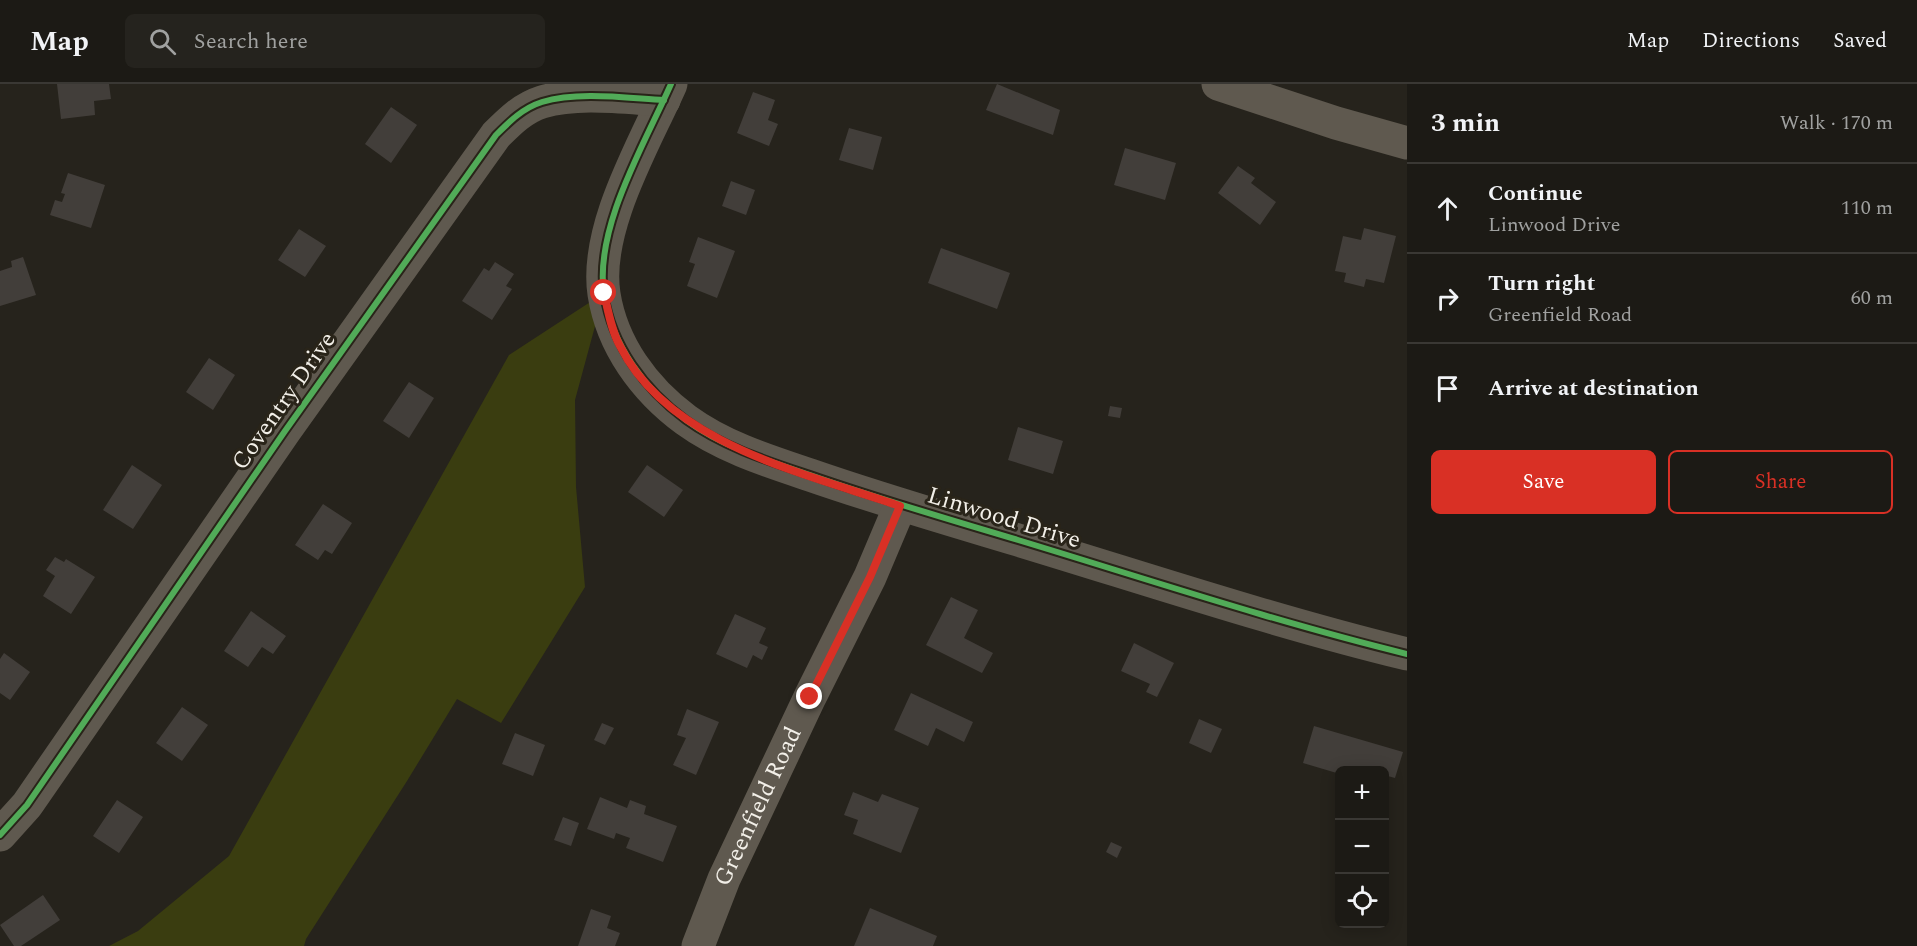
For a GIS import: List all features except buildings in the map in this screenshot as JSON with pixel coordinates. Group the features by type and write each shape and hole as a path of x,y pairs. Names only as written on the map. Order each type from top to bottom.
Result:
{"street":[{"path":"1218,84 1252,97 1407,143"},
{"name":"Linwood Drive","path":"668,92 617,206 607,240 603,269 604,293 620,346 639,375 685,419 707,434 768,461 900,506 1230,606 1407,654"},
{"name":"Coventry Drive","path":"0,835 34,796 285,431 496,135 519,114 542,102 668,92"},
{"name":"Greenfield Road","path":"698,946 724,879 870,577 900,506"}],"green space":[{"path":"604,293 575,400 576,487 585,587 501,723 457,699 306,939 304,946 109,946 138,931 229,856 509,355"}],"cycle path":[{"path":"671,84 624,186 614,214 603,268 604,294 614,331 632,364 657,394 686,420 700,430 746,452 862,492 1260,614 1407,654"},
{"path":"0,835 27,805 285,431 496,135 523,111 542,102 556,99 603,96 664,100"}],"route":[{"path":"604,293 620,346 639,375 685,419 707,434 768,461 900,506 870,577 810,697"}]}
